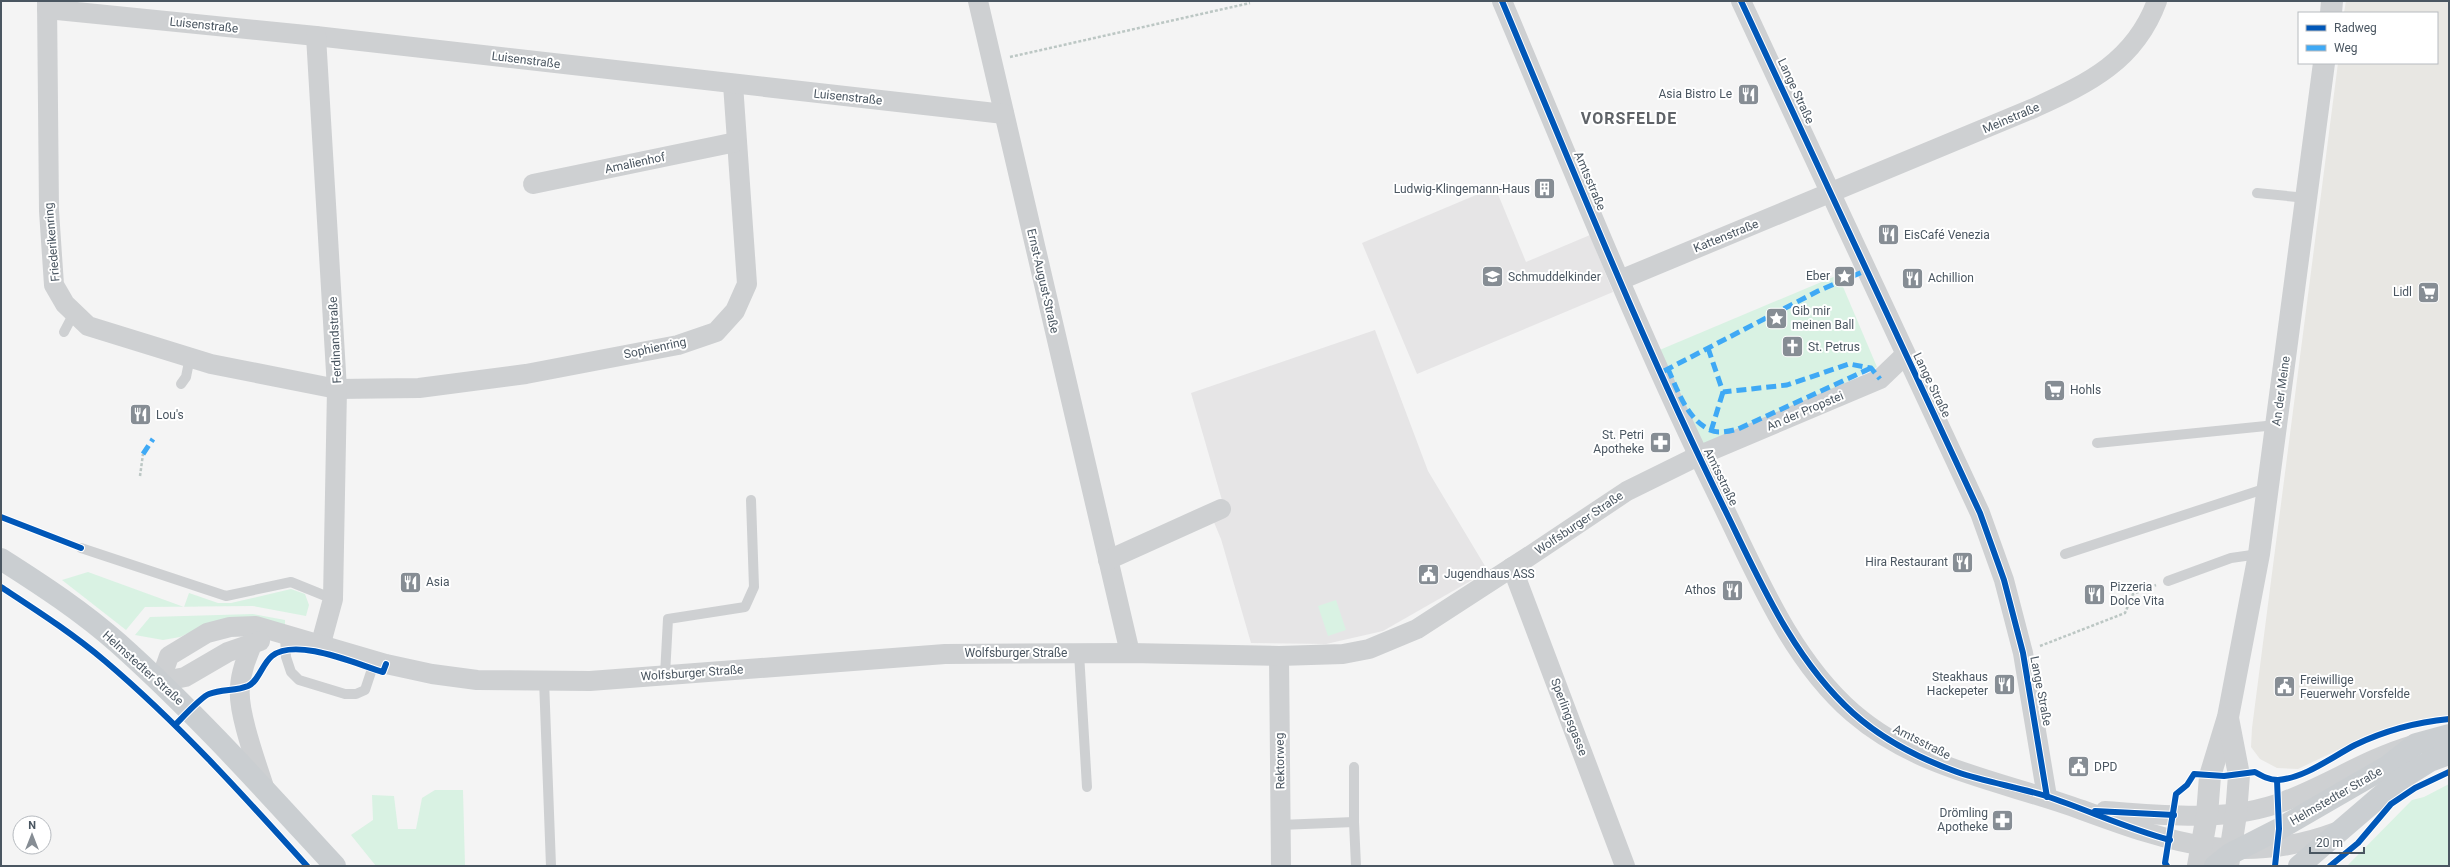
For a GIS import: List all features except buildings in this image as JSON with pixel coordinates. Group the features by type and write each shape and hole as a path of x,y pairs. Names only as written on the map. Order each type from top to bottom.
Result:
{"main road":[{"name":"Helmstedter Straße","path":"1,559 56,595 118,643 190,711 335,866"},
{"name":"Helmstedter Straße","path":"2224,862 2388,766 2416,744 2449,735"},
{"name":"Helmstedter Straße","path":"2299,866 2398,781 2430,761 2449,754"}],"street":[{"name":"Ernst-August-Straße","path":"978,1 1130,653"},
{"name":"Amtsstraße","path":"1502,1 1620,280 1698,456 1755,571 1793,641 1822,681 1854,713 1910,751 1957,772 2047,797 2083,810 2153,836 2200,857"},
{"name":"Lange Straße","path":"1741,1 1832,192 1905,355 1921,384 1980,513 2004,580 2023,653 2047,797"},
{"name":"Meinstraße","path":"1832,192 2034,108 2082,86 2112,65 2136,42 2151,18 2157,1"},
{"path":"2331,12 2332,1"},
{"name":"Luisenstraße","path":"47,5 1004,114"},
{"name":"Friederikenring","path":"47,5 48,211 54,285 65,304 88,326 211,364 338,389"},
{"name":"Ferdinandstraße","path":"316,36 338,389 333,599 321,643"},
{"name":"An der Meine","path":"2207,815 2213,762 2228,717 2259,554 2324,64"},
{"name":"Sophienring","path":"338,389 419,388 526,374 678,345 716,332 735,311 747,284 733,84"},
{"name":"Amalienhof","path":"533,184 736,142"},
{"name":"Kattenstraße","path":"1620,280 1832,192"},
{"name":"An der Propstei","path":"1698,456 1880,379 1905,355"},
{"name":"Wolfsburger Straße","path":"285,634 252,642 228,652 186,677 160,682 168,656 207,633 230,626 256,626 321,643 375,660 432,674 477,680 590,681 945,654 1130,653 1279,656 1343,654 1369,649 1395,640 1417,629 1627,490 1698,456"},
{"path":"1108,560 1221,509"},
{"name":"Sperlingsgasse","path":"1512,567 1625,866"},
{"path":"252,642 242,673 239,689 250,742 265,790"},
{"name":"Rektorweg","path":"1279,656 1281,866"},
{"name":"An der Meine","path":"2228,717 2239,774 2236,814"},
{"name":"Helmstedter Straße","path":"2207,815 2236,814 2284,802 2383,754 2416,744"},
{"name":"Amtsstraße","path":"2083,810 2207,815"},
{"path":"2224,862 2236,814"},
{"path":"2200,857 2207,815"},
{"name":"Helmstedter Straße","path":"2200,857 2224,862 2318,840 2340,830"}],"lane":[{"path":"2257,193 2306,198"},
{"path":"64,332 74,313"},
{"path":"181,384 186,377 190,357"},
{"path":"2097,444 2276,425"},
{"path":"2065,554 2267,488"},
{"path":"665,675 668,619 745,607 754,587 751,500"},
{"path":"81,548 226,596 291,582 333,599"},
{"path":"2168,581 2231,558 2259,554"},
{"path":"285,634 286,657 291,672 299,680 345,694 356,694 365,690 375,660"},
{"path":"1079,653 1087,787"},
{"path":"544,680 551,866"},
{"path":"1354,767 1356,866"},
{"path":"1280,825 1354,822"}],"path":[{"path":"992,61 1250,3"},
{"path":"140,476 142,454"},
{"path":"2023,653 2125,613 2133,594 2168,581"}],"shaded area":[{"path":"2346,1 2449,1 2449,715 2405,722 2365,737 2298,769 2277,768 2260,759 2251,747 2252,728 2338,64 2438,64 2438,12 2344,12"},
{"name":"Schmuddelkinder","path":"1495,187 1526,262 1590,235 1613,292 1417,374 1362,243"},
{"path":"1375,330 1428,471 1488,571 1383,631 1326,644 1251,643 1221,539 1213,520 1226,514 1191,393"}],"green space":[{"path":"1838,275 1877,367 1698,456 1650,354"},
{"path":"88,572 183,607 145,607 126,630 62,580"},
{"path":"291,589 305,594 309,605 306,616 253,606 184,607 189,593 218,603 231,603"},
{"path":"1336,600 1346,630 1328,636 1318,606"},
{"path":"253,614 285,620 285,626 195,630 180,637 163,640 135,635 150,617"},
{"path":"2449,784 2449,866 2347,866 2412,800 2424,797"},
{"path":"435,790 463,790 465,866 376,866 351,835 373,820 372,795 394,796 398,829 416,829 422,798"}],"marked path":[{"path":"1664,371 1818,291 1867,270"},
{"path":"1708,348 1723,392 1787,385 1849,364 1871,368 1880,379"},
{"path":"1668,369 1689,412 1702,425 1710,430 1720,432 1738,429 1871,368"},
{"path":"1711,431 1723,392"},
{"path":"143,454 153,439"}],"cycle path":[{"path":"1502,1 1637,321 1695,447 1751,564 1780,618 1795,644 1832,692 1853,713 1876,731 1889,740 1930,761 1979,779 2062,801 2154,836 2170,840"},
{"path":"1741,1 1980,513 2004,580 2023,653 2047,797"},
{"path":"1,517 81,548"},
{"path":"1,587 80,641 132,685 184,734 307,866"},
{"path":"176,724 197,703 209,694 219,691 243,688 252,684 269,659 283,651 296,649 326,654 383,672 386,664"},
{"path":"2167,866 2165,863 2176,794 2187,785 2194,774 2224,776 2255,772 2272,779 2278,780 2288,778 2308,771 2355,745 2378,735 2425,722 2449,719"},
{"path":"2330,866 2358,843 2391,804 2415,788 2449,772"},
{"path":"2275,866 2279,829 2277,780"},
{"path":"2095,811 2174,815"}],"place":[{"name":"Asia Bistro Le","path":"1748,94"},
{"name":"Ludwig-Klingemann-Haus","path":"1545,189"},
{"name":"EisCafé Venezia","path":"1889,235"},
{"name":"Eber","path":"1845,276"},
{"name":"Schmuddelkinder","path":"1492,277"},
{"name":"Achillion","path":"1913,278"},
{"name":"Lidl","path":"2428,292"},
{"name":"Gib mir meinen Ball","path":"1777,318"},
{"name":"St. Petrus","path":"1793,347"},
{"name":"Hohls","path":"2054,390"},
{"name":"Lou's","path":"140,415"},
{"name":"St. Petri Apotheke","path":"1660,442"},
{"name":"Hira Restaurant","path":"1963,562"},
{"name":"Jugendhaus ASS","path":"1429,574"},
{"name":"Asia","path":"411,582"},
{"name":"Athos","path":"1732,590"},
{"name":"Pizzeria Dolce Vita","path":"2095,594"},
{"name":"Steakhaus Hackepeter","path":"2004,684"},
{"name":"Freiwillige Feuerwehr Vorsfelde","path":"2284,687"},
{"name":"DPD","path":"2078,767"},
{"name":"Drömling Apotheke","path":"2003,820"}],"district":[{"name":"VORSFELDE","path":"1629,118"}]}
